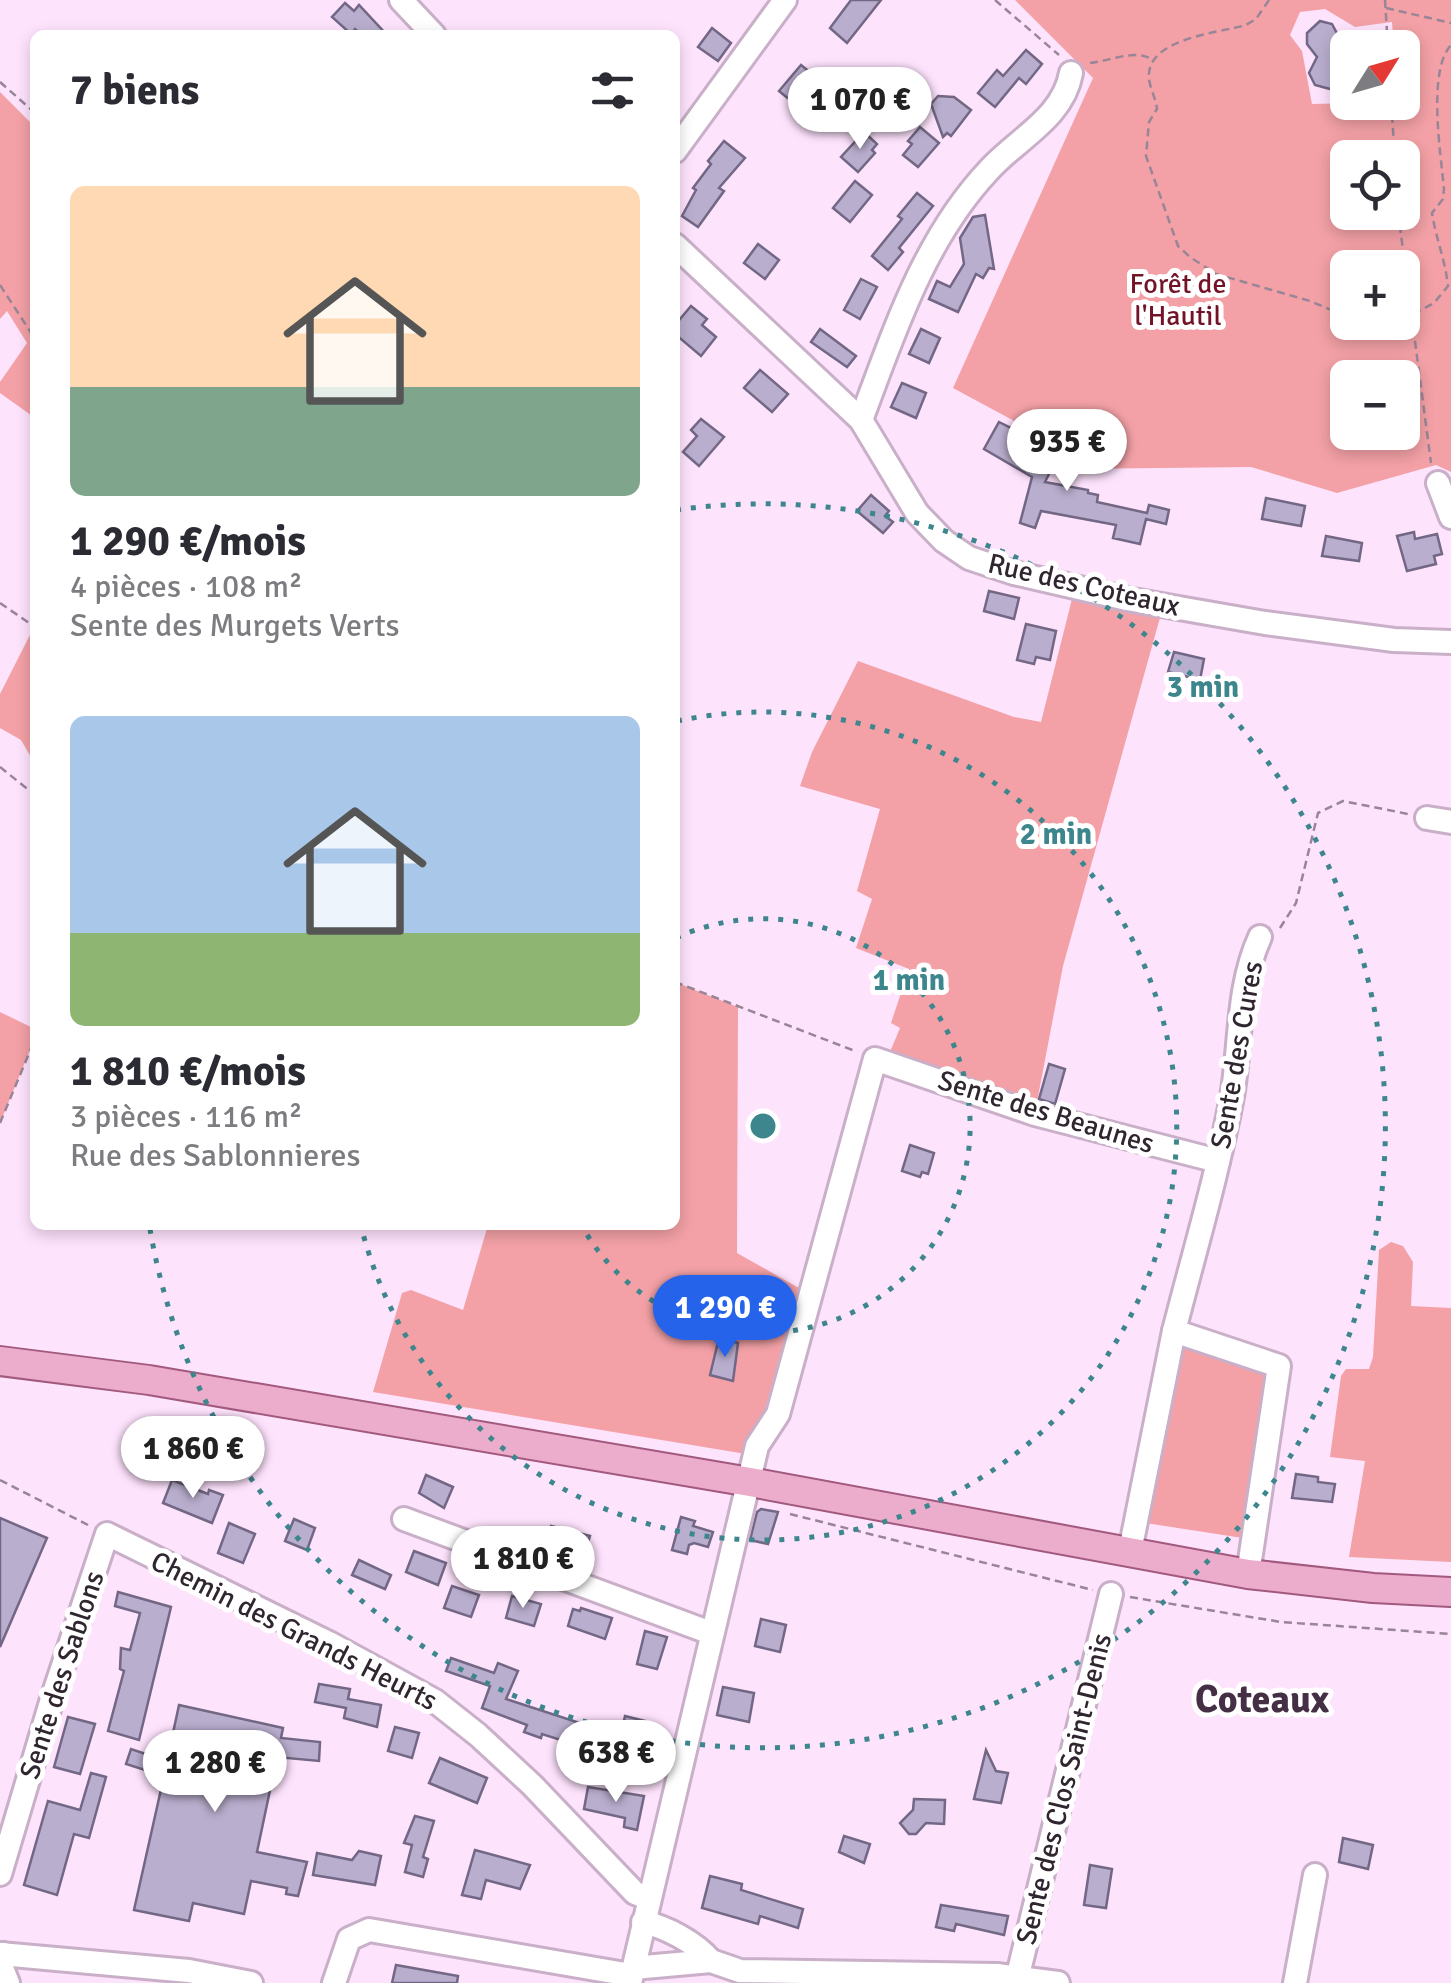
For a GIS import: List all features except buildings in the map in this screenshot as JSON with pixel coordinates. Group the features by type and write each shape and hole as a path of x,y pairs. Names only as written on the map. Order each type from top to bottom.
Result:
{"main road":[{"path":"0,1361 149,1380 750,1482 1248,1574 1451,1592"}],"street":[{"path":"401,0 429,30"},
{"path":"680,144 785,0"},
{"path":"861,420 898,318 961,202 991,167 1037,128 1068,94 1070,68"},
{"name":"Rue des Coteaux","path":"680,255 861,420 917,514 944,542 970,558 1014,574 1213,614 1394,640 1451,642"},
{"path":"1438,484 1451,517"},
{"path":"1427,818 1451,822"},
{"name":"Sente des Cures","path":"1130,1551 1174,1331 1218,1161 1232,1093 1238,1027 1252,956 1260,937"},
{"path":"631,1975 758,1446 778,1414 875,1059"},
{"name":"Sente des Beaunes","path":"875,1059 1036,1114 1218,1161"},
{"path":"1174,1331 1280,1366 1248,1574"},
{"path":"404,1519 711,1633"},
{"name":"Sente des Sablons","path":"0,1874 49,1707 107,1534"},
{"name":"Chemin des Grands Heurts","path":"107,1534 330,1643 435,1701 532,1785 635,1893 648,1898"},
{"name":"Sente des Clos Saint-Denis","path":"1017,1980 1111,1594"},
{"path":"1296,1983 1315,1875"},
{"path":"643,1922 697,1948 710,1961 752,1977 1058,1983"},
{"path":"334,1983 350,1940 370,1930 631,1975 710,1961"},
{"path":"8,1983 2,1954 251,1983"}],"path":[{"path":"995,0 1070,68 1134,54 1144,54 1153,60"},
{"path":"1269,0 1256,19 1176,42 1153,60 1149,78 1157,110 1149,122 1146,156 1178,246 1190,258 1216,274 1310,300 1330,309"},
{"path":"1385,0 1387,30"},
{"path":"1386,8 1451,23"},
{"path":"1420,311 1434,303 1448,286 1444,253 1436,242 1432,213 1443,199 1438,82 1443,54 1451,46"},
{"path":"0,82 30,109"},
{"path":"0,285 30,331"},
{"path":"1412,340 1430,460 1438,484"},
{"path":"0,603 30,624"},
{"path":"0,767 30,791"},
{"name":"Sente des Cures","path":"1260,937 1280,928 1296,903 1318,813 1325,807 1343,801 1427,818"},
{"path":"680,984 875,1059"},
{"path":"0,1123 30,1051"},
{"path":"0,1480 107,1534"}],"green space":[{"name":"Forêt de l'Hautil","path":"1015,0 1451,0 1451,472 1436,465 1337,493 1251,467 1068,469 1072,452 953,388 1093,78"},
{"path":"0,92 30,122 30,414 0,393 0,382 27,343 7,311 0,319"},
{"path":"1073,595 1161,614 1063,966 1036,1107 887,1059 900,1028 891,1023 909,969 856,948 872,899 857,891 880,809 800,786 812,752 858,661 1014,717 1041,722"},
{"path":"30,635 30,755 21,740 0,728 0,694"},
{"path":"680,984 738,1007 737,1253 799,1288 752,1455 373,1392 402,1293 411,1290 463,1310 487,1230 680,1230"},
{"path":"0,1012 30,1027 30,1050 0,1123"},
{"path":"1391,1242 1403,1246 1413,1262 1411,1306 1451,1308 1451,1562 1349,1557 1365,1461 1330,1457 1341,1376 1346,1369 1369,1369 1373,1357 1379,1250"},
{"path":"1174,1331 1285,1363 1249,1539 1126,1520"}],"district":[{"name":"Coteaux","path":"1262,1699"}]}
